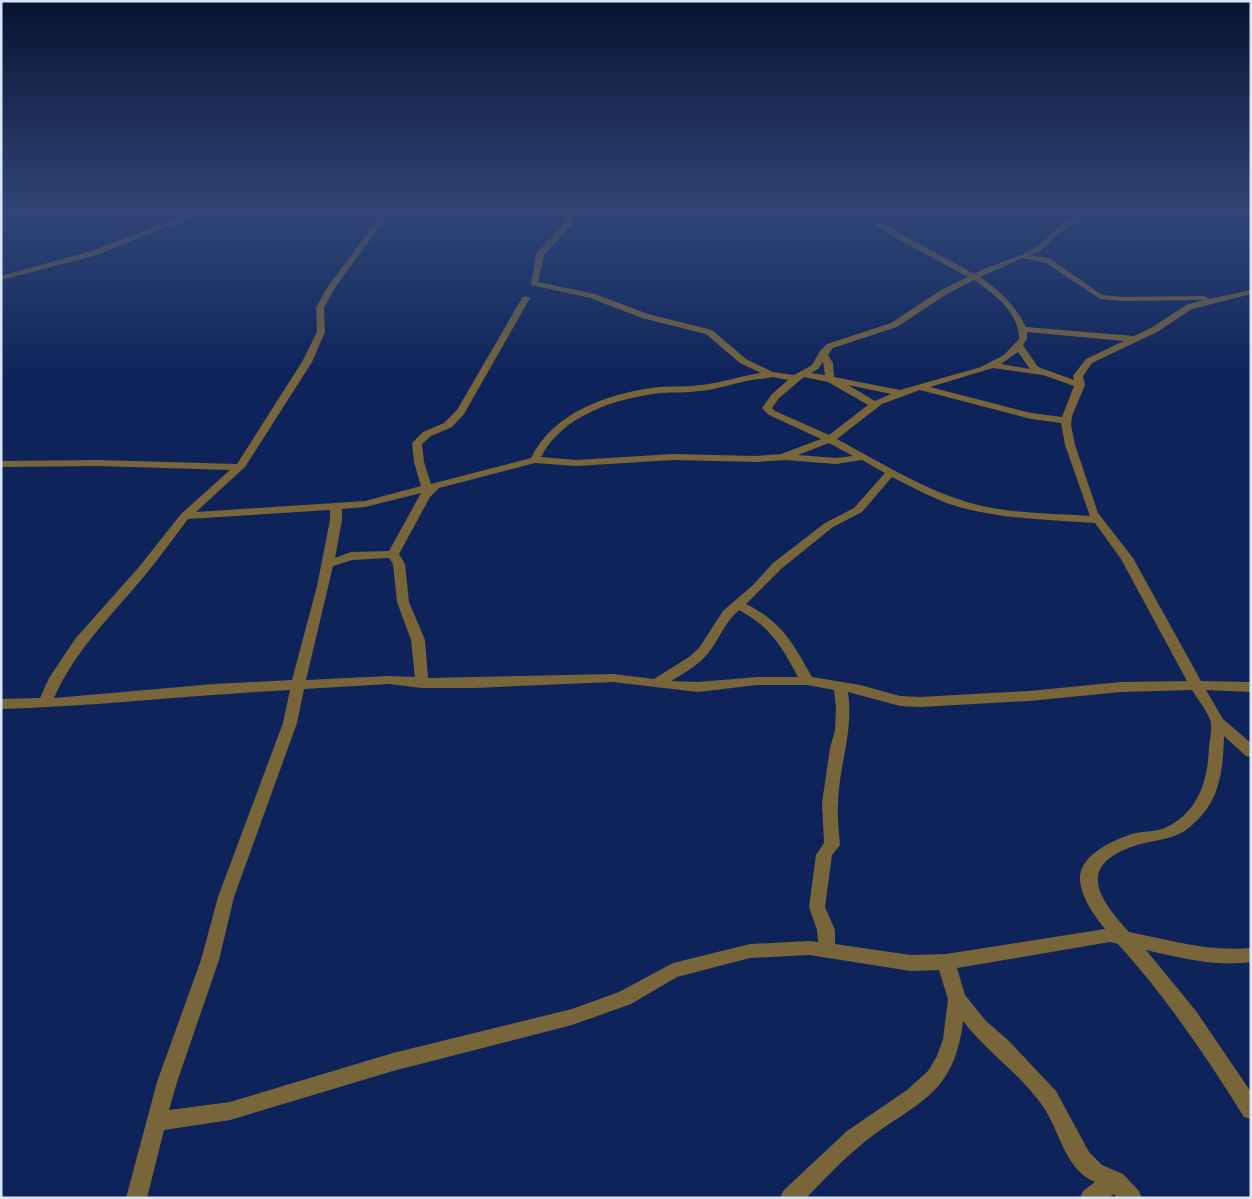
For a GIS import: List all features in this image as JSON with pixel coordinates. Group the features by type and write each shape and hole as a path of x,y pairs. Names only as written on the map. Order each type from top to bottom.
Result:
{"street":[{"path":"1,278 42,267"},
{"path":"45,703 56,678 70,654 143,570 185,516 240,467 307,362 321,332 320,308 330,289 346,267"},
{"path":"537,267 534,283 592,296 645,316 709,332 744,361 778,376"},
{"path":"783,457 830,439 875,405 902,392 991,366 1007,357 1019,346 1023,339 1023,329 1010,307 997,293 976,277 958,267"},
{"path":"995,267 939,295 894,325 871,334 833,344 823,353 814,367 799,376 775,396 767,408 772,413 830,439 890,473 944,497 988,511 1096,520"},
{"path":"1056,267 1096,295 1104,298 1217,298"},
{"path":"1251,292 1217,298 1189,308 1166,324 1089,361 1078,376 1080,384 1066,421 1070,445 1096,520 1127,558 1218,722 1251,752"},
{"path":"431,487 418,462 418,441 430,432 448,425 461,412 526,298"},
{"path":"1023,329 1136,339"},
{"path":"1019,346 1031,365 1043,373"},
{"path":"823,353 828,362 830,379"},
{"path":"991,366 1043,373 1080,384"},
{"path":"535,460 541,447 553,432 580,415 636,395 669,389 703,388 753,376 799,376 830,379 902,392"},
{"path":"830,379 875,405"},
{"path":"920,387 1031,416 1066,421"},
{"path":"185,516 372,503 535,460 576,463 673,457 756,459 783,457 844,461 858,458 858,454"},
{"path":"1,464 98,463 240,467"},
{"path":"656,684 688,665 700,655 713,633 738,605 796,550 829,525 858,510 890,473"},
{"path":"393,554 431,487"},
{"path":"136,1198 167,1082 210,960 226,897 290,723 327,564 336,520 336,507"},
{"path":"327,564 351,556 393,554"},
{"path":"393,554 399,564 404,604 418,640 422,683"},
{"path":"738,605 761,616 775,627 784,638 807,680"},
{"path":"1,704 45,703 298,684 389,680 422,683 483,683 613,678 698,687 757,681 807,680 900,701 920,702 1029,696 1112,688 1196,685 1251,687"},
{"path":"827,950 826,930 817,907 816,898 824,855 826,850 832,845 830,803 837,748 842,730 843,707 840,687"},
{"path":"1218,722 1212,782 1207,795 1197,811 1186,822 1165,834 1129,841 1114,848 1096,862 1090,870 1088,880 1096,901 1202,1036 1251,1110"},
{"path":"156,1122 230,1111 393,1062 572,1018 625,998 673,971 736,954 761,950 799,948 827,950 911,963 946,962 1110,935 1208,956 1234,957 1251,955"},
{"path":"946,962 957,999 979,1027 1002,1047 1049,1098 1074,1148 1082,1159 1095,1172 1116,1181 1132,1198"},
{"path":"790,1198 854,1138 914,1097 935,1077 946,1060 952,1039 957,999"},
{"path":"1090,1198 1116,1181"}]}
